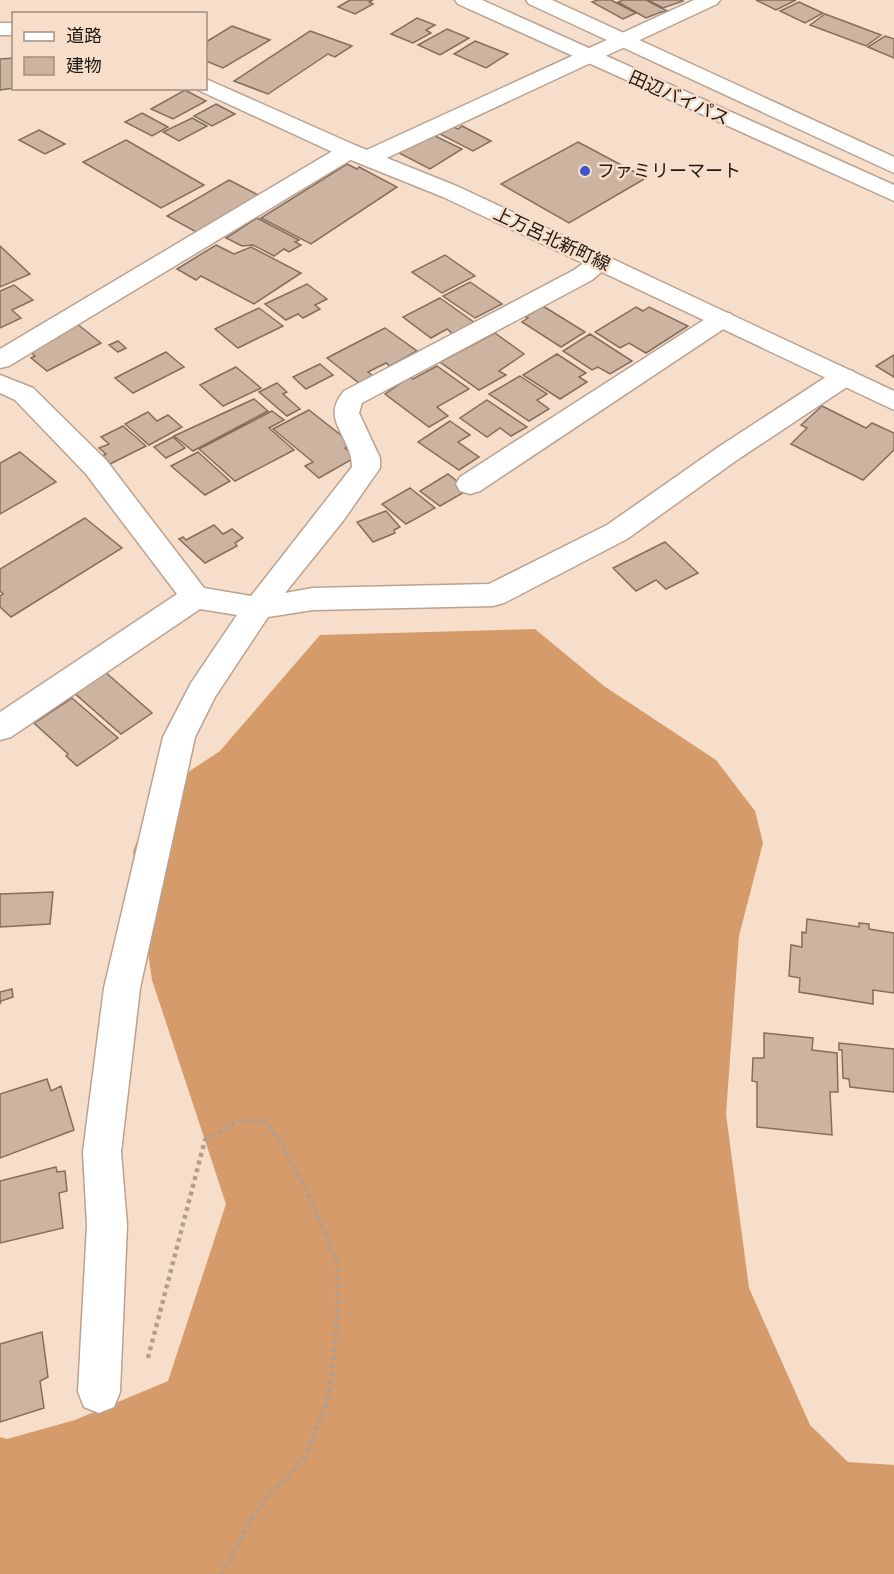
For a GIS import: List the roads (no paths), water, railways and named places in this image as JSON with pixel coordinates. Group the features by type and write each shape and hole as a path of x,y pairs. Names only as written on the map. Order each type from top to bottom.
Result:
{"main road":[{"name":"田辺バイパス","path":"465,0 894,194"},
{"name":"田辺バイパス","path":"536,0 894,166"},
{"path":"0,360 359,154 710,0"},
{"name":"上万呂北新町線","path":"207,85 359,154 451,192 894,401"},
{"path":"99,1392 107,1225 102,1152 122,988 178,737 202,691 258,608 294,559 333,514 366,468 366,458 346,413 348,403 353,397 583,275 601,262"},
{"path":"470,484 722,319"},
{"path":"0,383 24,394 96,467 195,597 258,608 313,599 493,595 617,532 727,454 844,377"},
{"path":"0,728 195,597"}],"place":[{"name":"ファミリーマート","path":"585,171"}]}
